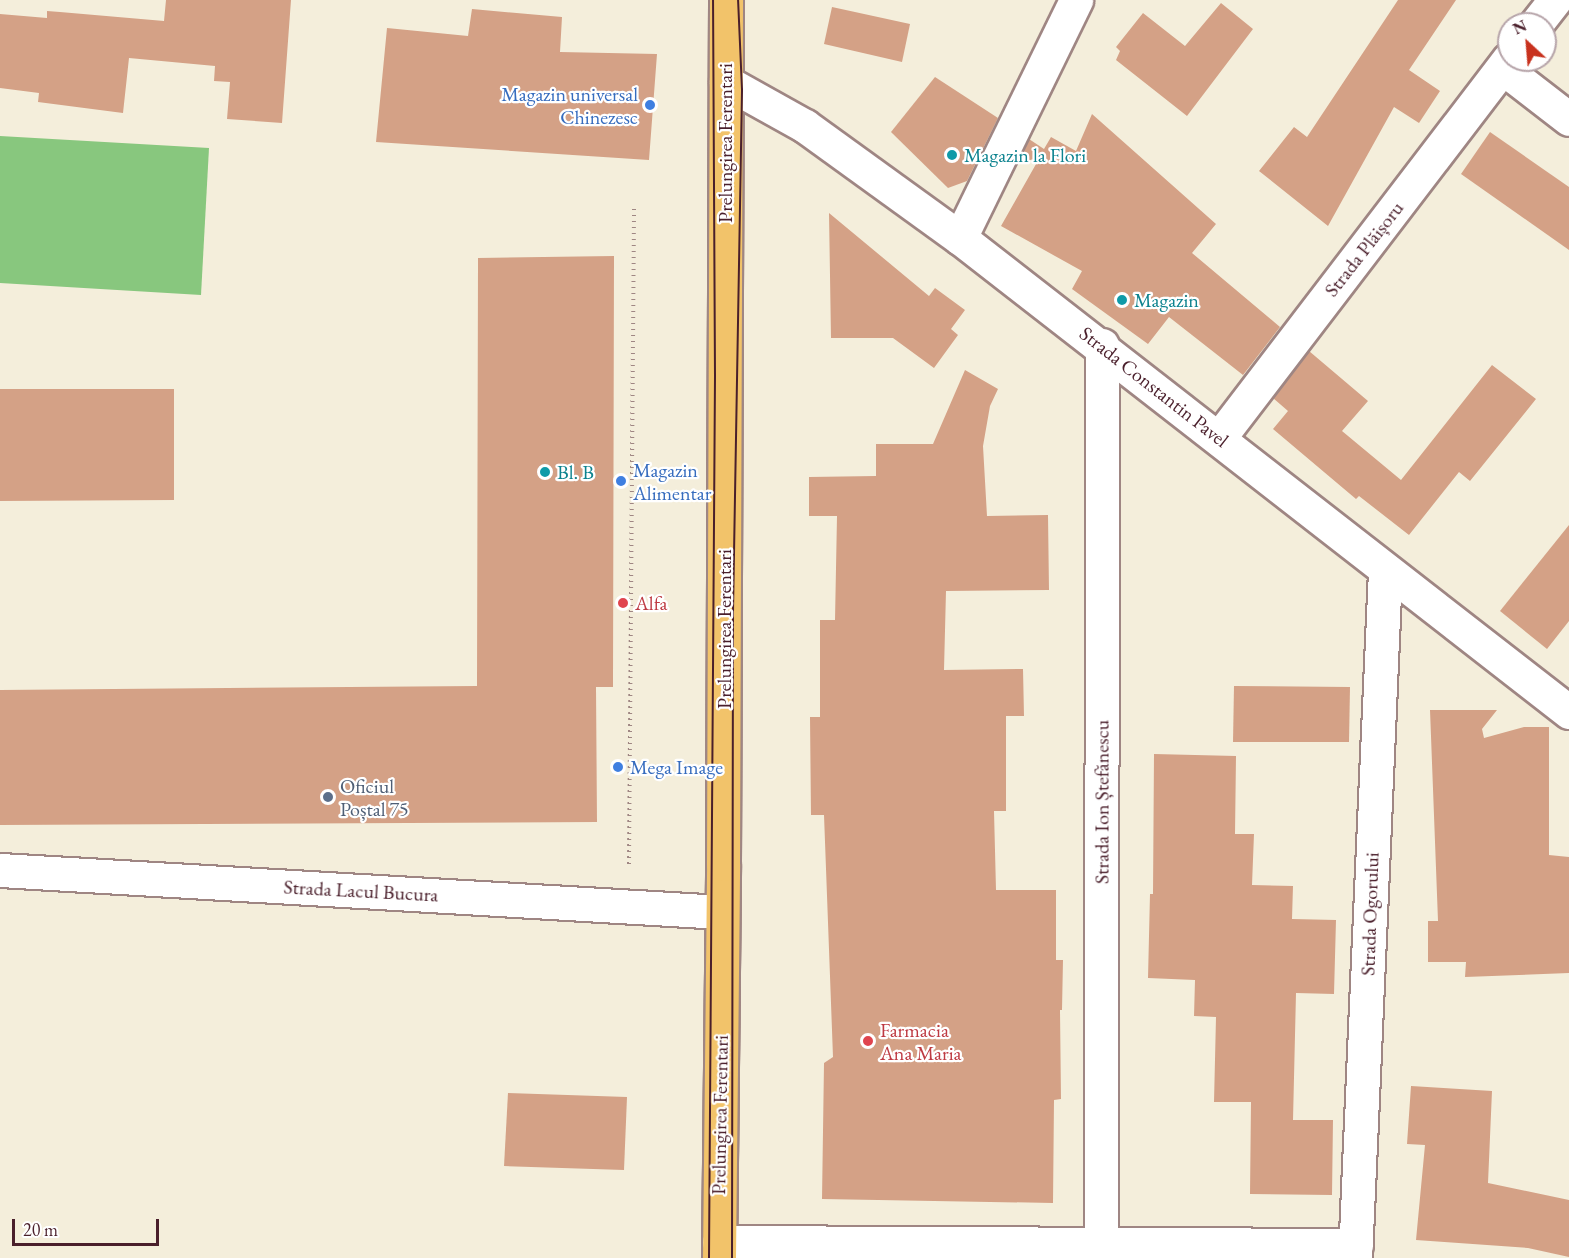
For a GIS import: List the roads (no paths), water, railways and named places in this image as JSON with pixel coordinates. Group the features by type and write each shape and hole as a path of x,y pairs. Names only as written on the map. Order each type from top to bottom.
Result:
{"main road":[{"name":"Prelungirea Ferentari","path":"719,1250 726,0"}],"street":[{"path":"960,238 1076,0"},
{"path":"1546,12 1555,0"},
{"name":"Strada Plăișoru","path":"1219,438 1500,72"},
{"path":"1515,72 1569,119"},
{"name":"Strada Constantin Pavel","path":"726,82 805,126 960,238 1102,345 1385,570 1569,712"},
{"name":"Strada Ion Ștefănescu","path":"1101,1251 1102,345"},
{"name":"Strada Ogorului","path":"1355,1252 1385,570"},
{"name":"Strada Lacul Bucura","path":"0,870 722,912"},
{"path":"719,1250 1355,1252"}],"tram line":[{"path":"709,1258 715,375 713,0"},
{"path":"732,1258 733,612 742,90 738,0"}],"place":[{"name":"Magazin universal Chinezesc","path":"650,105"},
{"name":"Magazin la Flori","path":"952,155"},
{"name":"Magazin","path":"1122,300"},
{"name":"Bl. B","path":"545,472"},
{"name":"Magazin Alimentar","path":"621,481"},
{"name":"Alfa","path":"623,603"},
{"name":"Mega Image","path":"618,767"},
{"name":"Oficiul Poștal 75","path":"328,797"},
{"name":"Farmacia Ana Maria","path":"868,1041"}]}
